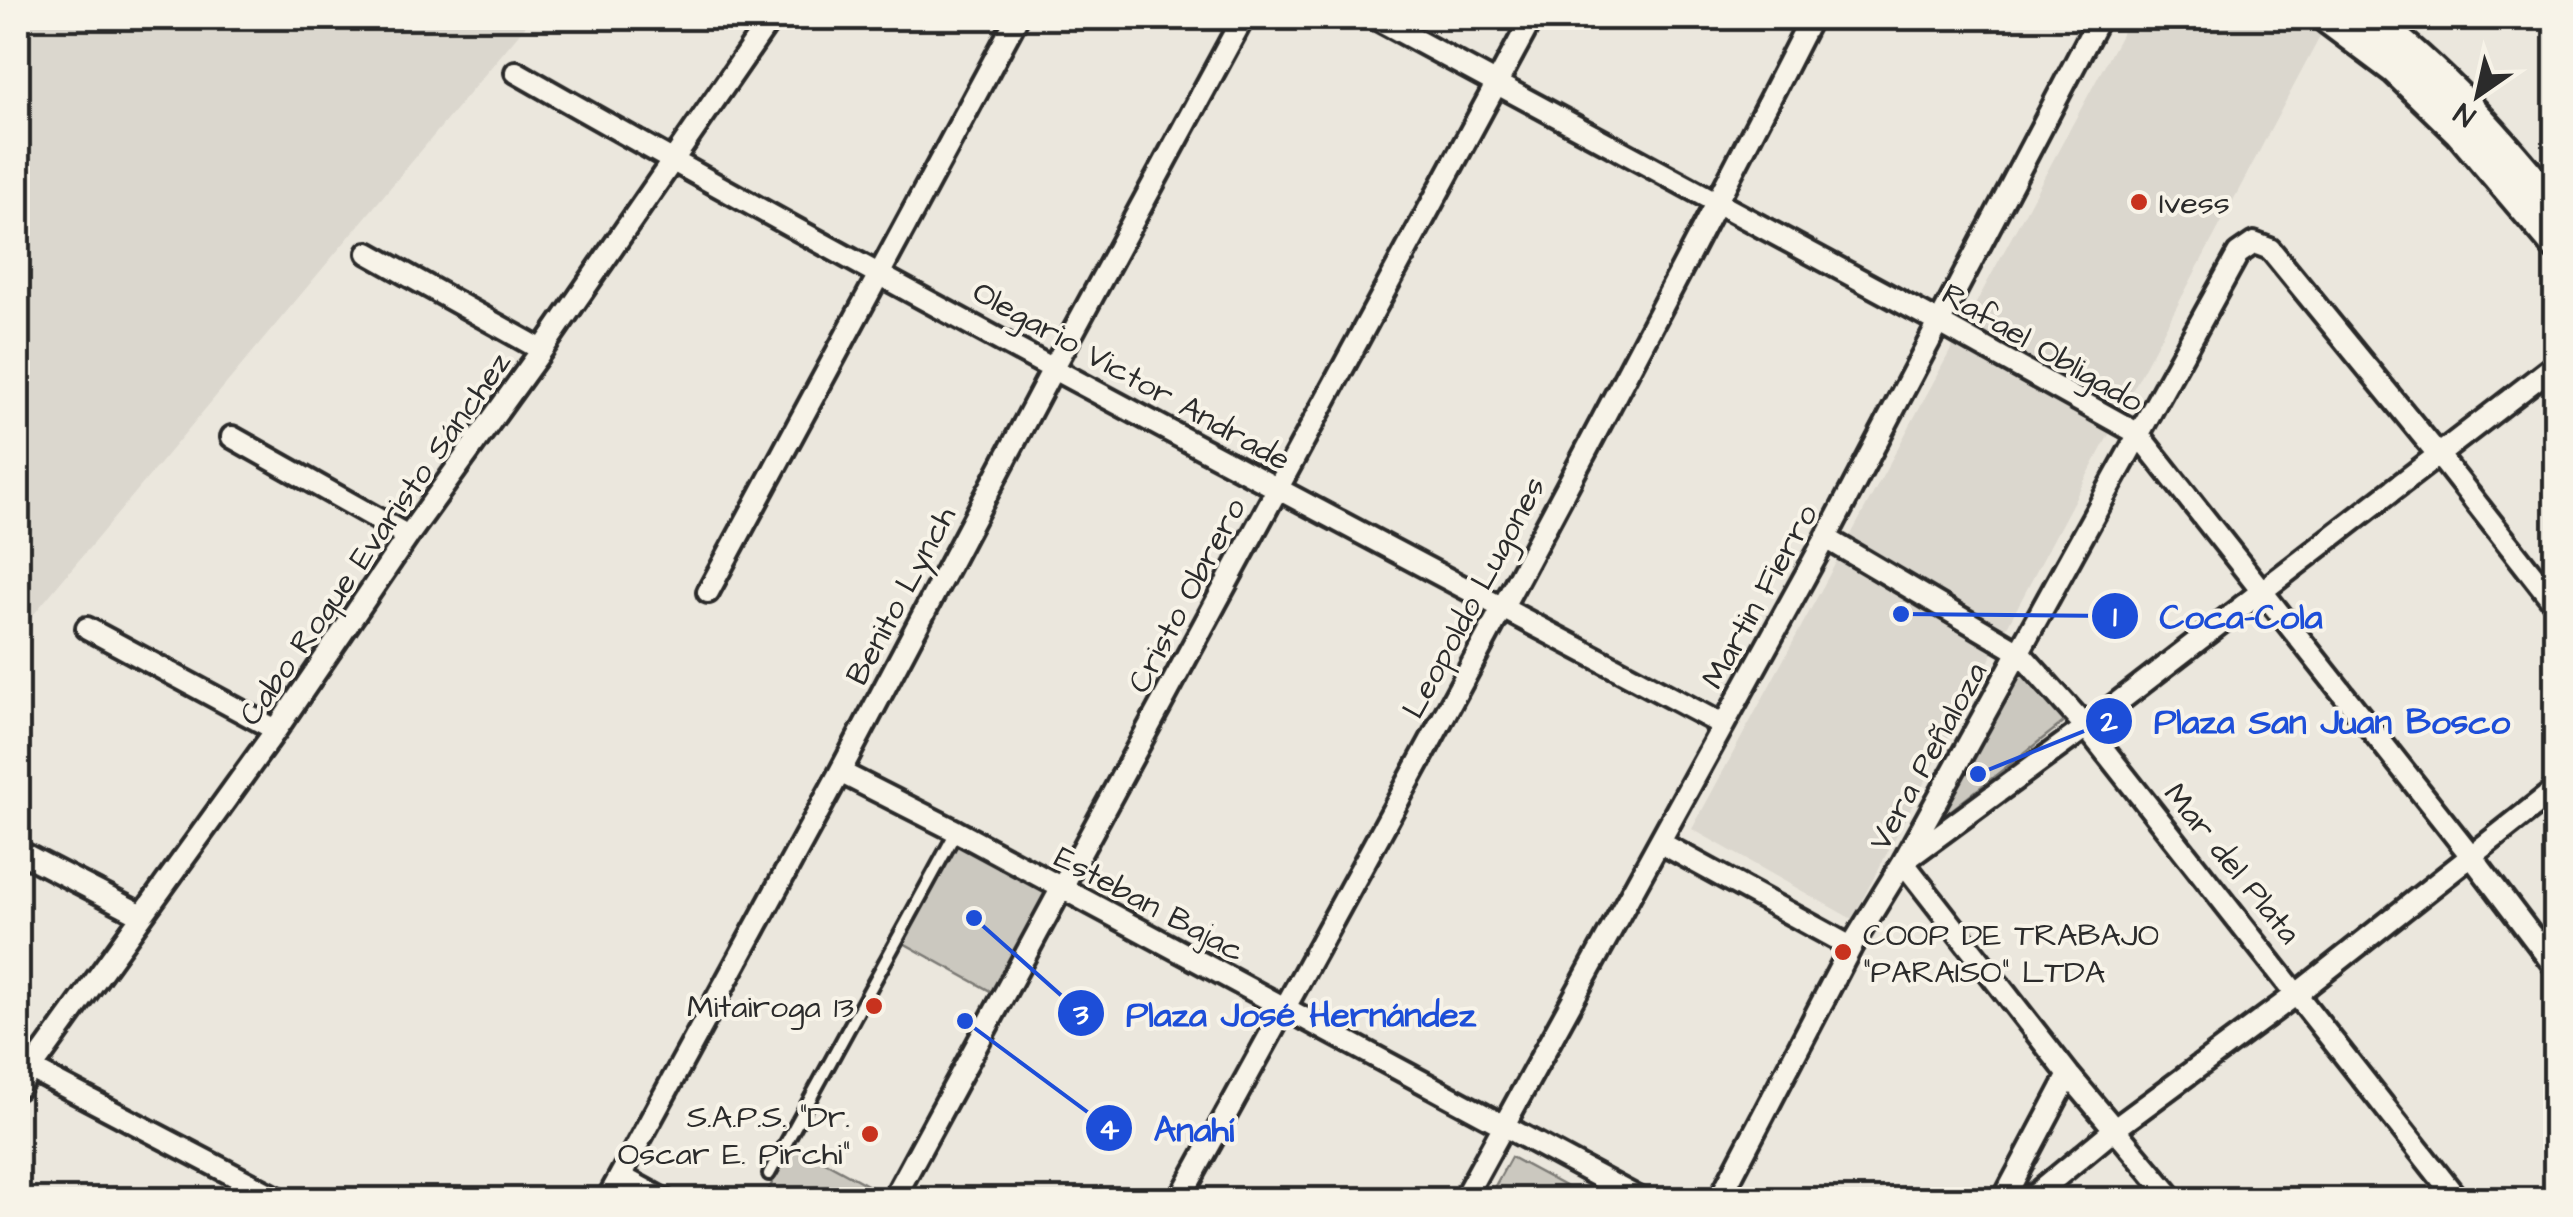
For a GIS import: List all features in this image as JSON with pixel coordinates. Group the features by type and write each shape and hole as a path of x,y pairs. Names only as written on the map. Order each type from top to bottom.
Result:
{"main road":[{"path":"2328,18 2396,69 2549,208"},
{"path":"2368,18 2438,77 2505,145 2549,208 2556,244"}],"street":[{"name":"Cabo Roque Evaristo Sánchez","path":"18,1088 24,1066 142,915 276,730 771,18"},
{"path":"708,592 1017,18"},
{"name":"Benito Lynch","path":"607,1200 1243,18"},
{"name":"Rafael Obligado","path":"1375,18 1940,322 2137,434 2556,968"},
{"name":"Cristo Obrero","path":"893,1200 1532,18"},
{"name":"Leopoldo Lugones","path":"1179,1200 1502,607 1810,18"},
{"name":"Martin Fierro","path":"1463,1200 1826,538 2099,18"},
{"name":"Olegario Victor Andrade","path":"516,72 673,161 1722,725"},
{"name":"Vera Peñaloza","path":"1718,1200 1852,947 1904,862 2238,254 2254,243 2270,250 2437,453"},
{"path":"368,253 542,350"},
{"path":"2174,1200 2069,1075 1904,862 2086,727 2556,364"},
{"path":"232,438 408,536"},
{"path":"2437,453 2556,605"},
{"name":"Mar del Plata","path":"1826,538 2018,652 2086,727 2458,1200"},
{"path":"87,628 276,730"},
{"name":"Esteban Bajac","path":"840,772 1642,1200"},
{"path":"2029,1200 2116,1128 2298,993 2556,788"},
{"path":"1661,843 1852,947"},
{"path":"18,851 142,915"},
{"path":"24,1066 281,1200"},
{"path":"2003,1200 2069,1075"},
{"path":"620,1176 664,1200"}],"lane":[{"path":"769,1174 956,831"}],"shaded area":[{"path":"18,18 532,18 18,633"},
{"path":"2130,18 2301,18 2323,31 1852,919 1692,829"},
{"path":"2020,668 2069,718 1926,830"},
{"path":"953,842 1049,895 994,993 900,941"},
{"path":"792,1144 871,1187 864,1199 764,1199"},
{"path":"1511,1157 1589,1199 1488,1199"}],"place":[{"name":"Ivess","path":"2139,202"},
{"name":"Coca-Cola","path":"1901,614"},
{"name":"Plaza San Juan Bosco","path":"1978,774"},
{"name":"Plaza José Hernández","path":"974,918"},
{"name":"COOP DE TRABAJO \"PARAISO\" LTDA","path":"1843,952"},
{"name":"Mitairoga 13","path":"874,1006"},
{"name":"Anahí","path":"965,1021"},
{"name":"S.A.P.S. \"Dr. Oscar E. Pirchi\"","path":"870,1134"}]}
